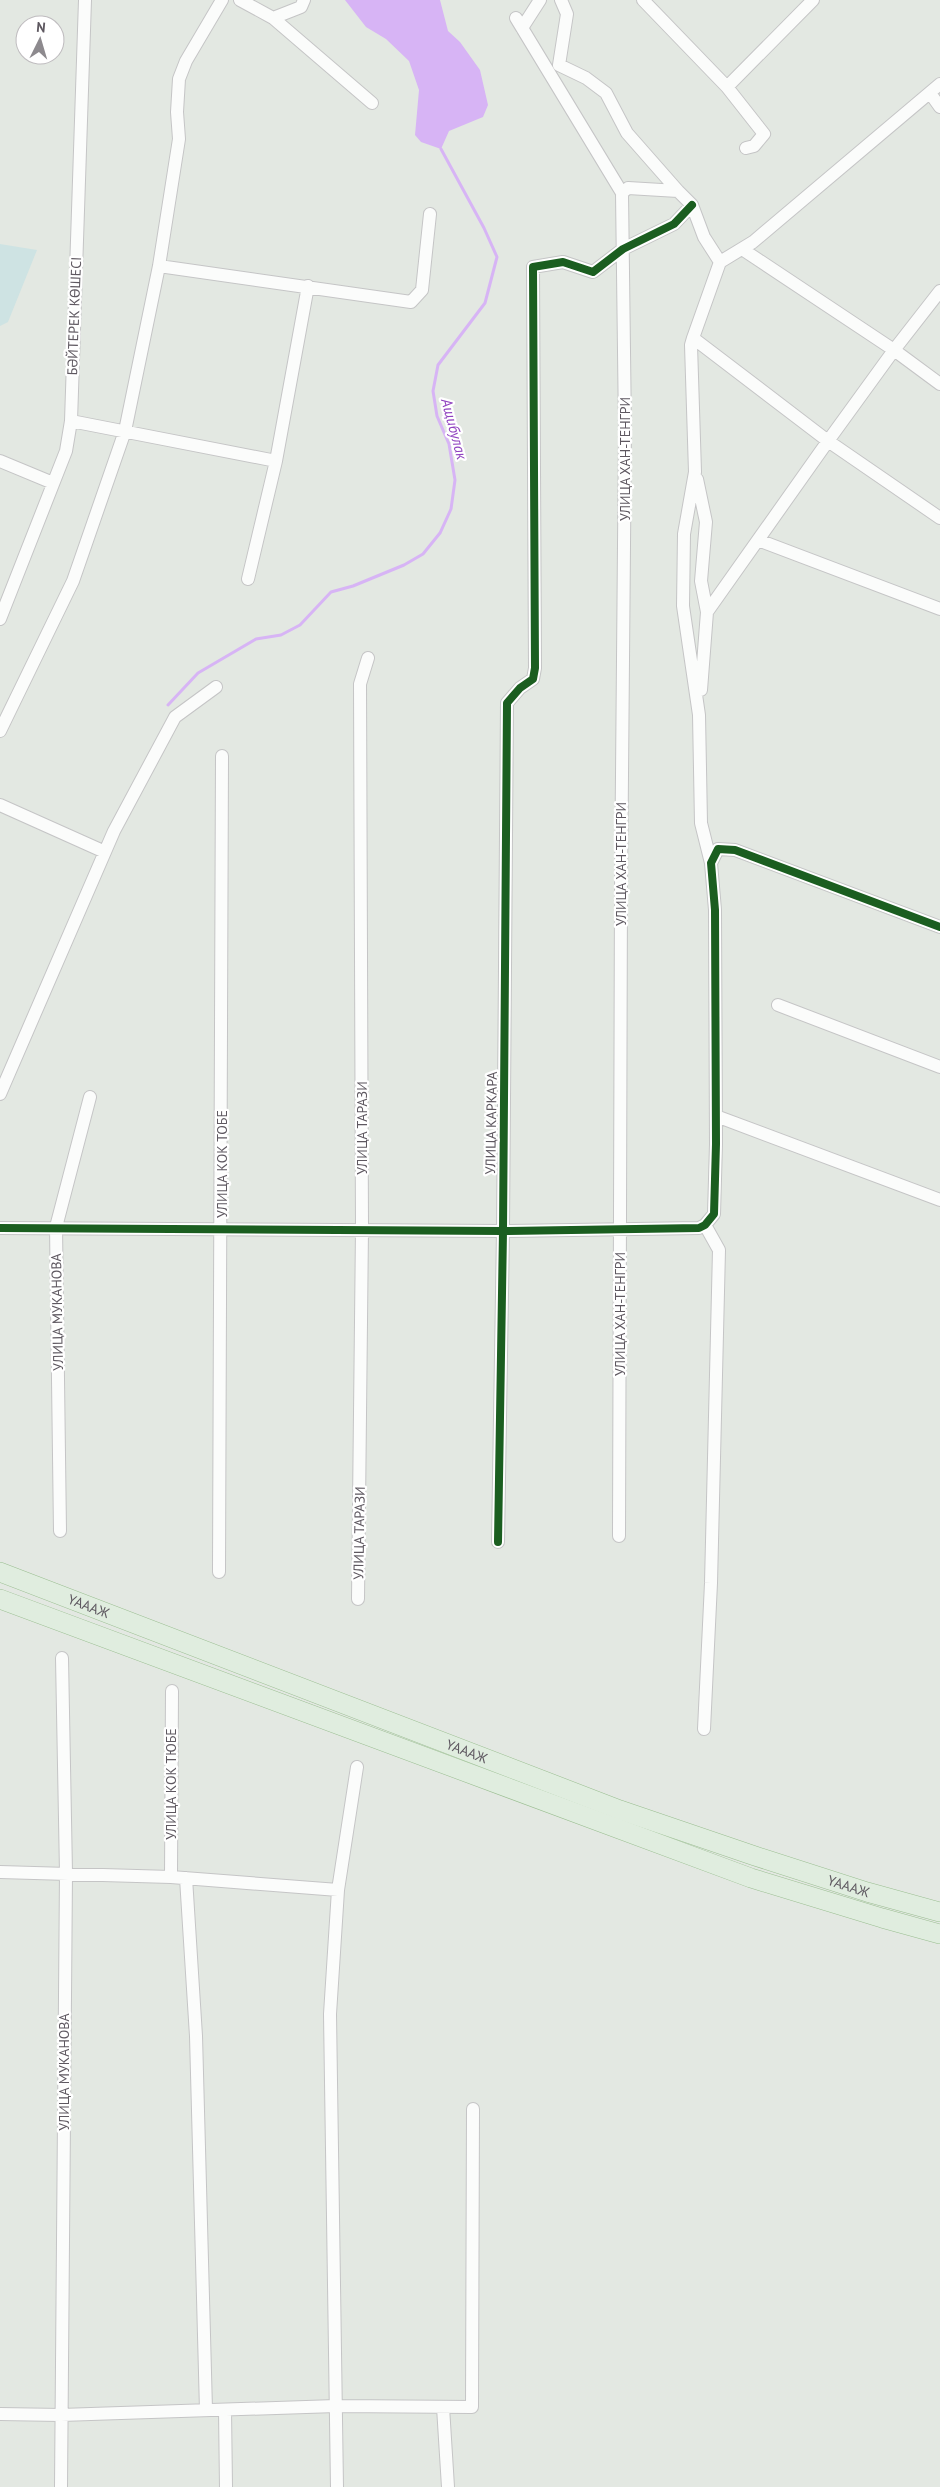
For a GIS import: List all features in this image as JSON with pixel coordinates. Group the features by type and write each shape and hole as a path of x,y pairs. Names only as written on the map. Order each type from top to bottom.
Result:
{"highway":[{"name":"ҮАААЖ","path":"0,1572 620,1810 783,1865 940,1912"},
{"name":"ҮАААЖ","path":"0,1599 751,1878 940,1934"}],"street":[{"name":"БӘЙТЕРЕК КӨШЕСІ","path":"0,619 4,601 66,450 71,421 85,0"},
{"path":"0,732 73,581 125,431 159,266 179,139 177,112 180,79 186,61 222,0"},
{"path":"240,0 273,18 372,103"},
{"path":"273,18 301,7 304,0"},
{"path":"540,0 519,23 622,193 628,188 678,191"},
{"path":"561,0 567,14 559,65 586,78 606,92 627,133 692,205 704,237 720,262"},
{"path":"727,87 813,0"},
{"path":"650,3 727,87 764,134 754,146 746,148"},
{"path":"0,1228 503,1231 699,1228 705,1225 714,1214 716,1116 715,910 711,863 701,823 699,715 707,612 701,581 706,522 695,472 691,345 720,262 753,242 940,84"},
{"path":"930,93 940,107"},
{"name":"УЛИЦА ХАН-ТЕНГРИ","path":"619,1536 626,430 622,193"},
{"path":"623,248 674,224 692,205"},
{"path":"159,266 412,302 422,290 430,214"},
{"name":"УЛИЦА КАРКАРА","path":"498,1542 503,1231 507,703 520,688 533,679 535,668 533,267 563,262 593,272 623,248"},
{"path":"742,249 894,350 940,384"},
{"path":"248,579 276,461 308,286"},
{"path":"707,612 894,350 940,291"},
{"path":"693,338 828,441 940,518"},
{"path":"71,421 276,461"},
{"path":"0,461 53,483"},
{"path":"695,472 684,534 683,606 699,715"},
{"path":"758,540 940,609"},
{"name":"УЛИЦА ТАРАЗИ","path":"358,1599 362,1229 360,684 368,658"},
{"path":"0,1094 105,852 175,717 216,688"},
{"name":"УЛИЦА КОК ТОБЕ","path":"219,1572 222,1228 222,756"},
{"path":"0,805 105,852"},
{"path":"711,863 718,849 735,850 940,927"},
{"path":"778,1005 940,1067"},
{"name":"УЛИЦА МУКАНОВА","path":"60,1532 56,1227 90,1097"},
{"path":"716,1116 940,1200"},
{"path":"704,1729 719,1250 705,1225"},
{"name":"УЛИЦА МУКАНОВА","path":"61,2487 66,1873 62,1658"},
{"name":"УЛИЦА КОК ТЮБЕ","path":"171,1877 172,1691"},
{"path":"336,2487 330,2014 338,1890 357,1767"},
{"path":"0,1872 171,1877 338,1890"},
{"path":"186,1878 196,2036 206,2410"},
{"path":"0,2414 61,2415 336,2406 472,2407 473,2108"},
{"path":"443,2407 448,2487"},
{"path":"225,2410 226,2487"}],"shaded area":[{"path":"345,0 440,0 448,31 460,42 480,70 488,105 483,117 449,131 441,149 421,142 415,135 419,90 409,61 386,39 366,27"},
{"path":"0,244 37,250 8,322 0,326"}],"waterway":[{"name":"Ащибулак","path":"168,705 198,673 256,639 281,635 300,625 331,592 353,586 404,565 423,554 440,533 451,509 455,480 449,444 437,416 433,391 438,365 485,303 497,257 484,228 441,149"}],"cycle path":[{"path":"498,1542 503,1231 507,703 520,688 533,679 535,668 533,267 563,262 593,272 623,249 674,224 692,205"},
{"path":"0,1228 503,1231 699,1228 705,1225 714,1214 716,1144 715,910 711,863 718,849 735,850 940,927"}]}
